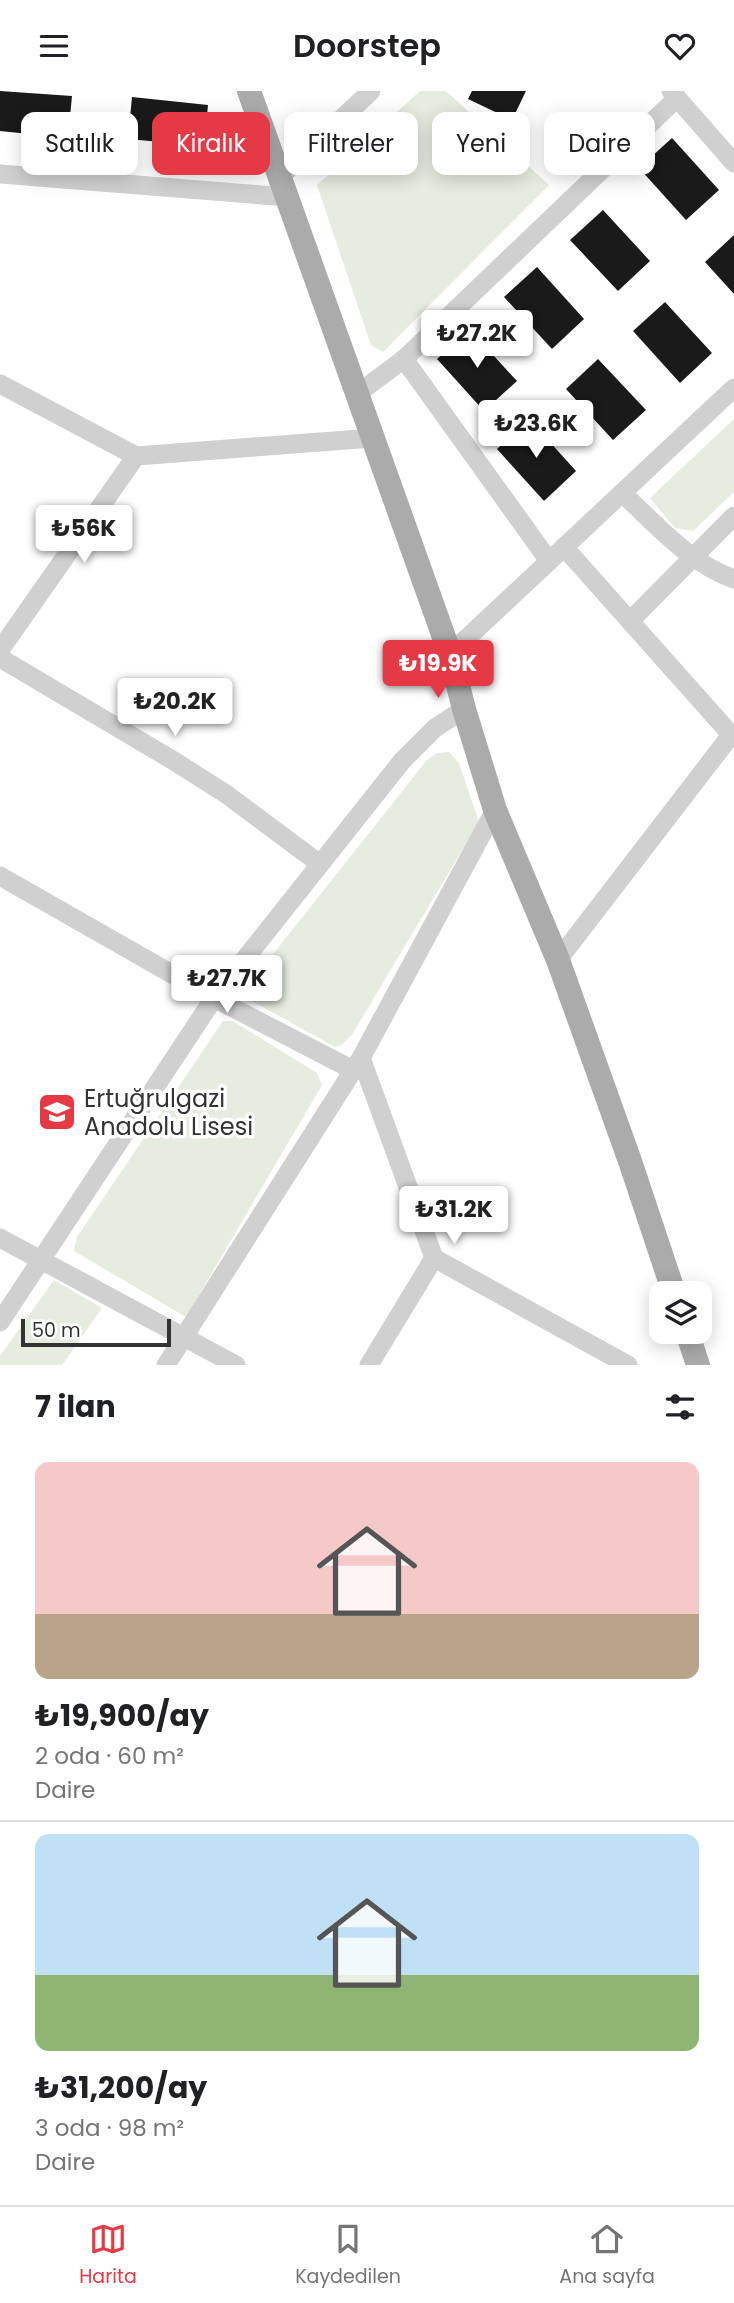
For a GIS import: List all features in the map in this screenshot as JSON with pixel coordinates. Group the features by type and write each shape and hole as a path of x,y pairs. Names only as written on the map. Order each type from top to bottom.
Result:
{"main road":[{"path":"249,91 450,654 495,810 558,960 670,1281"},
{"path":"691,1344 698,1365"}],"street":[{"path":"0,174 283,187 371,91"},
{"path":"358,394 404,359 674,94 734,163"},
{"path":"404,359 549,561"},
{"path":"0,384 136,456 373,438"},
{"path":"450,654 734,388"},
{"path":"0,650 136,456"},
{"path":"622,493 692,558 709,569 734,579"},
{"path":"630,621 734,516"},
{"path":"558,960 732,736 564,547"},
{"path":"0,657 205,781 274,828 320,864"},
{"path":"0,1322 214,998 402,761 435,728 464,709"},
{"path":"166,1365 357,1064 495,810"},
{"path":"0,876 214,998 357,1064 434,1258 628,1365"},
{"path":"0,1238 236,1365"},
{"path":"369,1365 434,1258"}],"shaded area":[{"path":"420,91 446,91 469,112 432,112 432,175 530,175 530,168 549,185 383,352 371,345 317,185 328,175 418,175 418,112 397,112"},
{"path":"734,419 734,492 693,531 675,528 650,498"},
{"path":"449,752 459,763 479,822 353,1033 342,1045 335,1047 250,1000 246,988 427,760 437,753"},
{"path":"223,1021 233,1021 317,1073 322,1085 186,1317 74,1251 77,1237"},
{"path":"54,1280 102,1308 62,1365 0,1365 0,1356"}],"building":[{"path":"0,91 72,96 70,112 21,112 21,133 0,131"},
{"path":"472,91 526,91 516,112 495,112 468,99"},
{"path":"132,97 208,105 207,112 152,112 152,141 138,140 138,112 131,112"},
{"path":"672,138 719,190 686,220 645,175 655,175 655,153"},
{"path":"603,210 650,261 618,291 570,240"},
{"path":"734,235 734,294 705,262"},
{"path":"537,267 584,319 552,349 504,297"},
{"path":"665,302 712,353 680,383 633,331"},
{"path":"470,330 517,381 484,411 437,359"},
{"path":"598,359 646,410 613,440 566,389"},
{"path":"529,419 576,471 544,501 497,449"}],"place":[{"name":"Ertuğrulgazi Anadolu Lisesi","path":"57,1112"}]}
